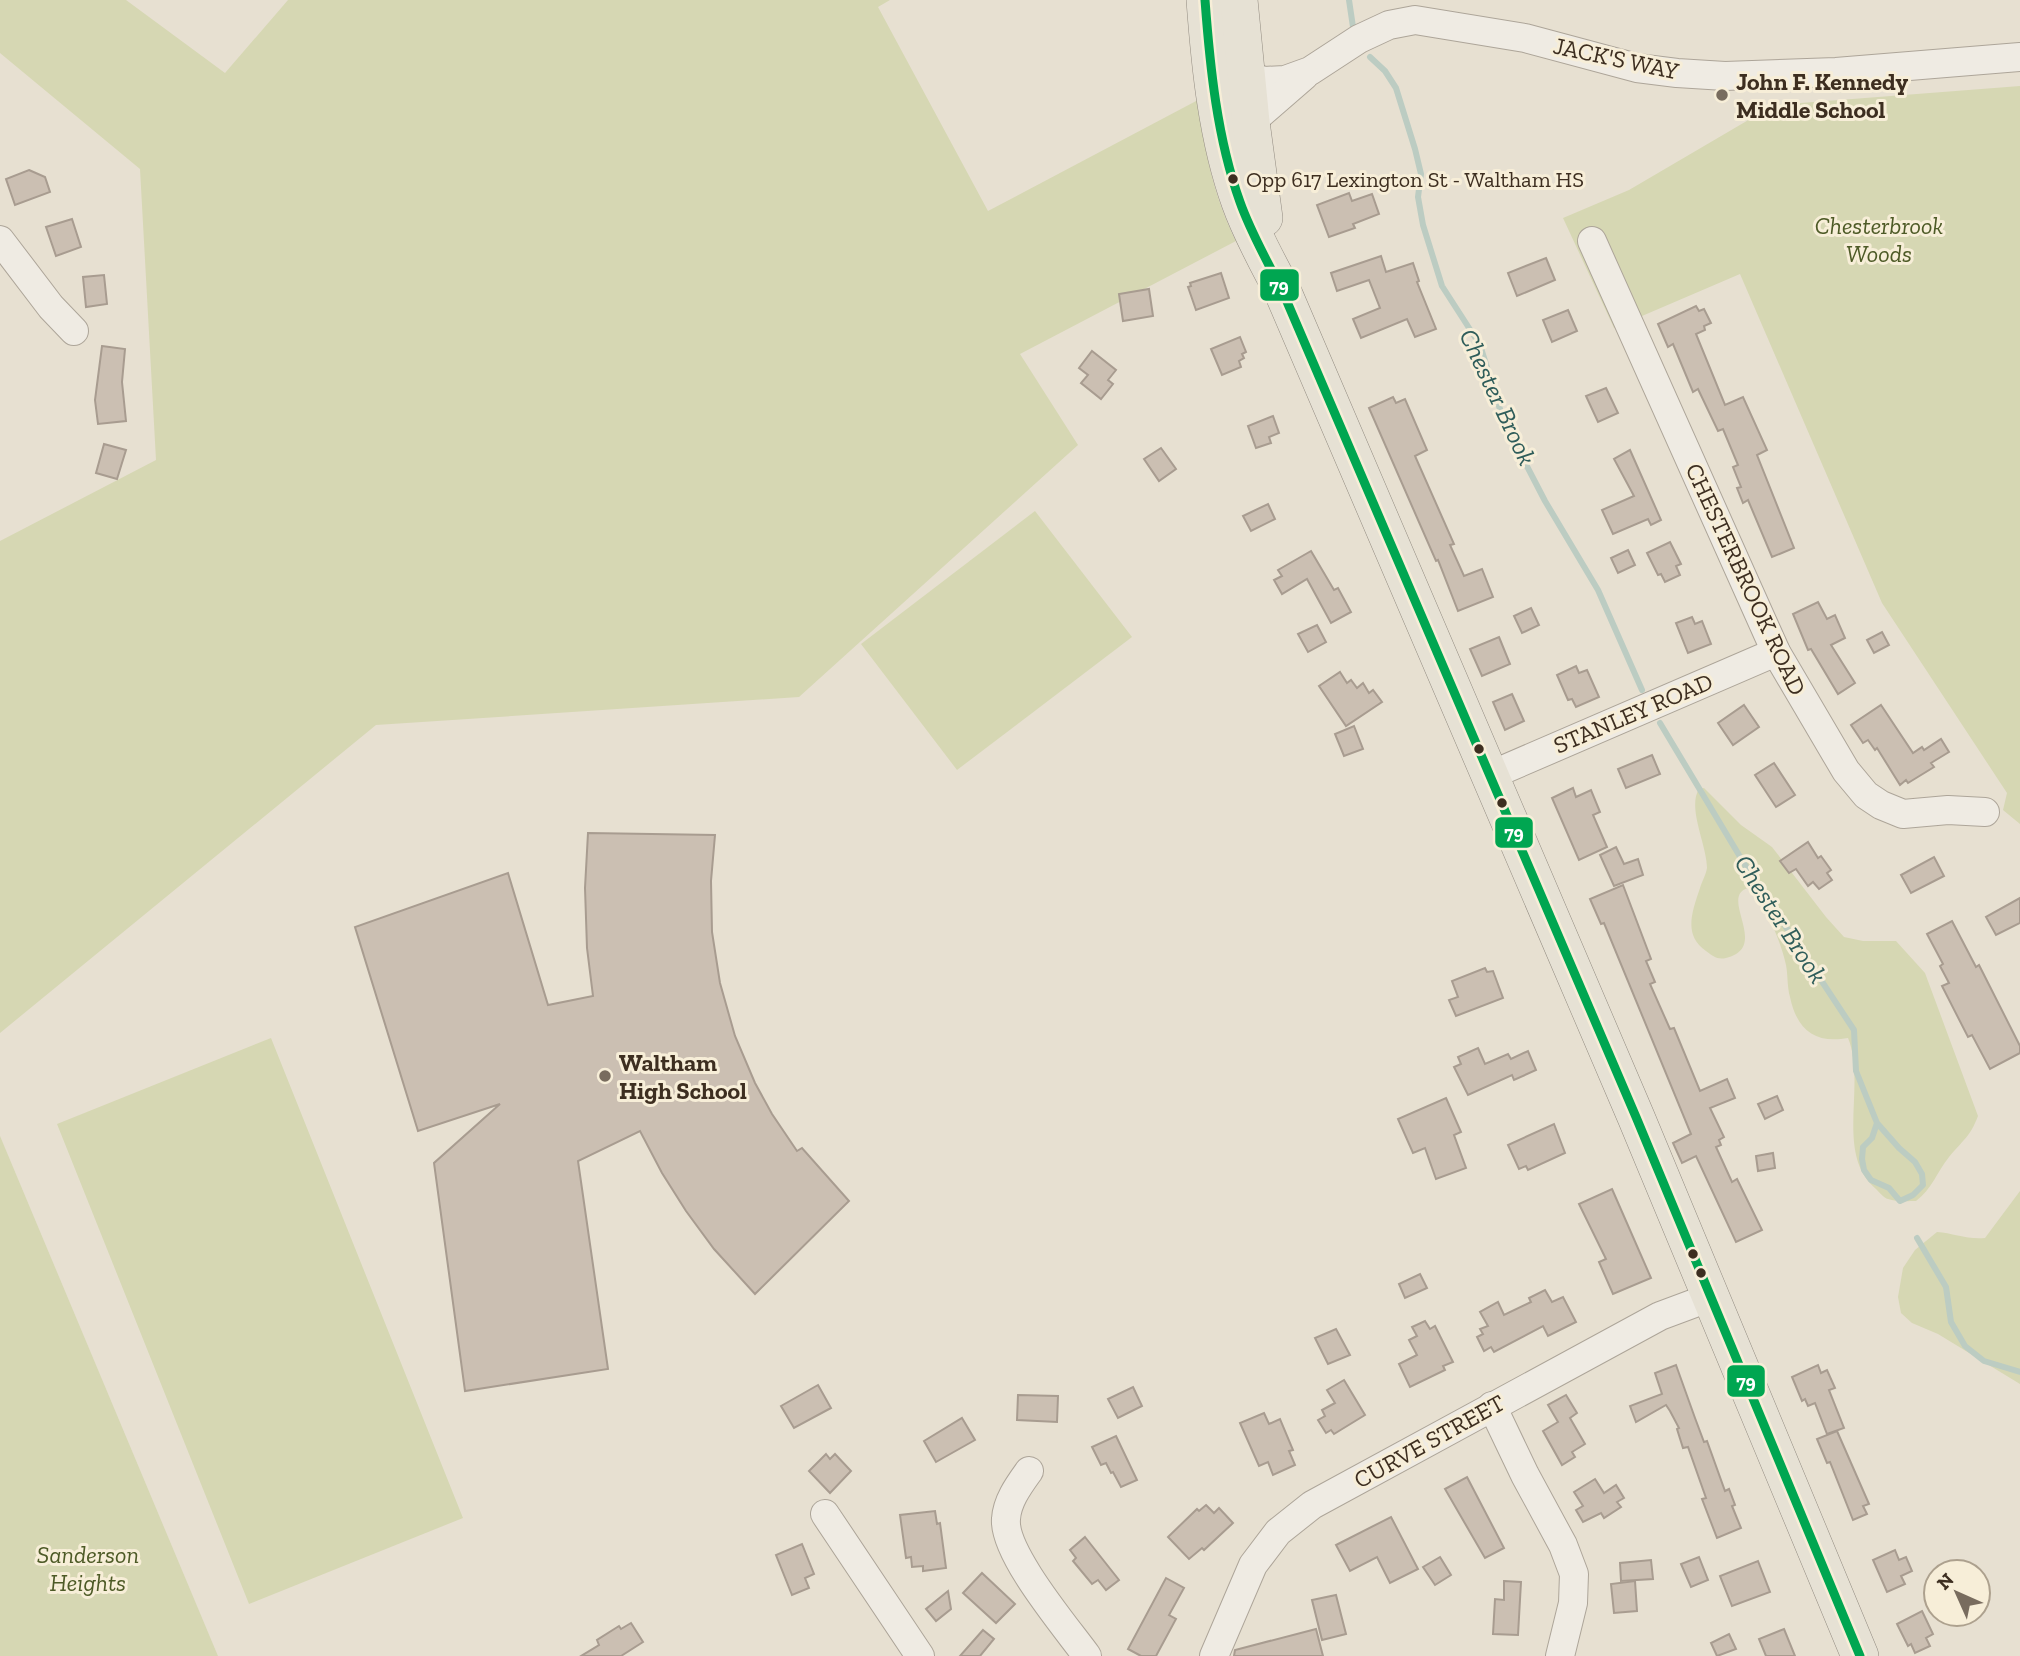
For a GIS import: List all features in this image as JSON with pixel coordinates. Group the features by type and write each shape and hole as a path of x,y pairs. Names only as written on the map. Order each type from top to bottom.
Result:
{"main road":[{"path":"1205,0 1229,70 1251,122 1263,215 1282,290"},
{"path":"1239,0 1229,70 1227,157 1240,202 1282,290 1491,775 1712,1297 1860,1656"}],"street":[{"name":"JACK'S WAY","path":"1251,122 1310,71 1359,38 1389,25 1415,20 1525,38 1637,68 1677,74 1725,76 1836,72 2020,57"},
{"name":"JACK'S WAY","path":"1229,70 1264,81 1285,80 1310,71"},
{"path":"0,240 51,307 74,331"},
{"name":"CHESTERBROOK ROAD","path":"1592,241 1776,652 1846,771 1866,795 1903,814 1948,810 1985,812"},
{"name":"STANLEY ROAD","path":"1491,775 1776,652"},
{"name":"CURVE STREET","path":"1214,1656 1252,1565 1278,1532 1312,1505 1660,1316 1712,1297"},
{"path":"1492,1406 1563,1545 1574,1574 1573,1603 1560,1656"},
{"path":"1029,1471 1016,1490 1006,1519 1008,1539 1017,1558 1087,1656"},
{"path":"825,1514 920,1656"}],"green space":[{"path":"0,0 126,0 225,73 288,0 890,0 878,7 988,211 1198,100 1211,172 1221,207 1236,241 1020,354 1078,445 799,697 376,725 0,1033 0,541 156,460 140,169 0,53"},
{"name":"Chesterbrook Woods","path":"2020,86 2020,824 2003,810 2007,793 1882,603 1740,274 1614,328 1563,218 1629,190 1774,105"},
{"path":"1035,511 1132,637 957,770 861,644"},
{"path":"1704,788 1741,825 1772,847 1844,937 1863,941 1896,941 1925,973 1978,1116 1969,1134 1916,1201 1886,1198 1864,1174 1857,1157 1854,1138 1853,1056 1848,1038 1826,1039 1817,1036 1809,1032 1797,1018 1789,993 1782,952 1758,896 1748,888 1740,893 1738,901 1745,933 1744,944 1739,952 1726,958 1718,958 1706,951 1694,938 1692,914 1707,868 1695,806 1699,789"},
{"path":"271,1038 463,1518 249,1604 57,1124"},
{"name":"Sanderson Heights","path":"0,1136 218,1656 0,1656"},
{"path":"2020,1191 2020,1384 1938,1334 1912,1323 1901,1313 1898,1297 1903,1268 1915,1250 1937,1232 1985,1238"}],"building":[{"path":"29,170 45,177 50,192 15,205 6,179"},
{"path":"1349,193 1352,201 1372,194 1379,214 1353,224 1355,228 1329,237 1317,205"},
{"path":"72,219 81,247 56,256 46,227"},
{"path":"1381,256 1386,272 1413,263 1419,281 1417,282 1436,329 1415,337 1407,319 1361,338 1353,319 1380,308 1369,280 1337,291 1331,273"},
{"path":"1546,258 1555,280 1517,296 1508,273"},
{"path":"1221,273 1229,298 1196,310 1188,287 1191,286 1190,283"},
{"path":"104,275 107,304 86,307 83,277"},
{"path":"1149,289 1153,316 1123,321 1119,294"},
{"path":"1696,306 1699,311 1704,309 1711,323 1696,334 1725,405 1743,397 1767,450 1757,455 1794,548 1772,557 1748,500 1743,503 1737,488 1741,487 1733,467 1738,465 1723,429 1718,431 1698,389 1693,392 1673,344 1668,347 1658,324"},
{"path":"1568,310 1577,331 1552,342 1543,320"},
{"path":"1240,337 1246,352 1242,354 1244,358 1239,361 1241,367 1222,375 1211,349"},
{"path":"102,346 125,349 122,382 126,421 98,424 95,400"},
{"path":"1092,351 1116,370 1108,380 1113,384 1101,399 1081,383 1088,375 1079,368"},
{"path":"1606,388 1618,413 1598,422 1586,396"},
{"path":"1393,397 1396,403 1405,399 1427,450 1415,456 1454,544 1450,545 1464,576 1482,569 1493,597 1458,611 1438,560 1436,561 1369,408"},
{"path":"1273,416 1279,433 1269,437 1271,443 1256,448 1248,426"},
{"path":"104,444 126,450 117,479 96,473"},
{"path":"1161,448 1176,469 1159,481 1144,459"},
{"path":"1630,450 1661,520 1651,525 1648,519 1613,534 1602,510 1634,496 1614,459"},
{"path":"1268,504 1275,519 1251,531 1243,516"},
{"path":"1670,542 1681,564 1676,566 1680,575 1665,582 1661,574 1658,575 1647,553"},
{"path":"1628,550 1635,565 1618,573 1611,558"},
{"path":"1311,551 1334,590 1338,588 1351,612 1331,623 1307,579 1282,594 1274,580 1282,576 1278,570"},
{"path":"1818,602 1827,619 1835,615 1845,638 1831,645 1855,683 1838,694 1811,649 1808,650 1793,614"},
{"path":"1531,608 1539,625 1522,633 1514,616"},
{"path":"1692,617 1695,624 1702,621 1711,644 1688,653 1676,623"},
{"path":"1317,625 1326,642 1308,652 1298,634"},
{"path":"1882,632 1889,645 1874,653 1867,640"},
{"path":"1499,637 1510,664 1482,676 1470,649"},
{"path":"1576,666 1579,673 1587,670 1599,697 1576,707 1572,699 1568,700 1557,675"},
{"path":"1340,672 1347,683 1351,680 1357,688 1363,683 1369,693 1373,690 1382,702 1346,726 1319,686"},
{"path":"1512,694 1524,721 1505,730 1493,702"},
{"path":"1744,705 1759,727 1733,745 1718,723"},
{"path":"1881,705 1913,753 1922,747 1924,750 1941,739 1949,752 1931,763 1934,767 1900,785 1877,748 1875,750 1868,740 1863,743 1851,725"},
{"path":"1354,726 1363,749 1344,756 1335,734"},
{"path":"1652,755 1660,774 1626,788 1618,769"},
{"path":"1774,763 1795,795 1776,807 1755,775"},
{"path":"1573,788 1576,797 1591,790 1600,812 1593,815 1607,847 1579,860 1552,798"},
{"path":"588,833 715,835 711,881 712,932 720,983 735,1036 755,1083 797,1151 802,1148 849,1201 755,1294 714,1249 686,1211 640,1131 578,1161 608,1369 465,1391 434,1163 500,1104 418,1131 355,927 508,873 548,1005 593,996 587,948 585,888"},
{"path":"1808,842 1818,858 1821,856 1831,870 1827,873 1832,880 1819,889 1813,882 1808,886 1796,869 1789,873 1780,861"},
{"path":"1616,847 1624,864 1638,859 1643,875 1614,886 1600,855"},
{"path":"1934,857 1944,876 1911,893 1901,875"},
{"path":"1623,885 1651,959 1646,961 1655,982 1650,984 1670,1029 1674,1028 1700,1091 1727,1079 1735,1098 1710,1108 1724,1137 1719,1140 1721,1145 1716,1147 1732,1182 1737,1179 1762,1230 1736,1242 1696,1156 1682,1163 1673,1143 1691,1134 1604,923 1601,924 1590,899"},
{"path":"2020,898 2020,923 1996,935 1986,917"},
{"path":"1952,921 1976,967 1979,965 2020,1046 2020,1053 1990,1069 1972,1035 1968,1037 1942,986 1949,983 1940,966 1943,964 1927,934"},
{"path":"1485,968 1487,972 1493,971 1503,998 1456,1016 1449,1000 1458,997 1452,981"},
{"path":"1478,1048 1485,1064 1508,1054 1511,1059 1528,1051 1536,1070 1514,1080 1512,1075 1468,1095 1454,1067 1461,1064 1458,1057"},
{"path":"1777,1096 1783,1110 1765,1119 1758,1104"},
{"path":"1446,1098 1461,1132 1454,1135 1466,1168 1436,1179 1425,1148 1413,1153 1398,1119"},
{"path":"1554,1124 1565,1153 1528,1170 1526,1166 1519,1169 1508,1145"},
{"path":"1773,1153 1775,1168 1758,1171 1756,1156"},
{"path":"1612,1189 1651,1278 1613,1294 1599,1262 1606,1259 1579,1204"},
{"path":"1420,1274 1427,1288 1405,1298 1399,1284"},
{"path":"1545,1290 1552,1302 1563,1297 1576,1322 1548,1336 1543,1326 1494,1352 1491,1347 1484,1351 1477,1337 1483,1334 1480,1329 1488,1326 1480,1312 1498,1302 1504,1315 1531,1302 1529,1298"},
{"path":"1425,1321 1430,1329 1435,1326 1453,1362 1443,1366 1445,1370 1410,1387 1399,1364 1417,1355 1409,1340 1417,1336 1412,1327"},
{"path":"1336,1329 1350,1355 1328,1364 1315,1338"},
{"path":"1676,1365 1704,1442 1707,1441 1725,1491 1729,1489 1735,1505 1732,1506 1741,1528 1717,1538 1702,1499 1706,1498 1688,1447 1683,1448 1677,1429 1679,1428 1670,1411 1666,1405 1636,1422 1630,1406 1662,1394 1655,1373"},
{"path":"1818,1365 1821,1373 1827,1370 1835,1388 1829,1390 1844,1428 1827,1434 1815,1403 1808,1406 1805,1399 1802,1401 1792,1377"},
{"path":"1344,1380 1365,1415 1334,1434 1331,1430 1326,1433 1318,1420 1325,1416 1322,1410 1335,1403 1327,1390"},
{"path":"818,1385 831,1408 794,1428 781,1406"},
{"path":"1133,1387 1142,1406 1118,1418 1108,1399"},
{"path":"1018,1395 1058,1396 1057,1422 1017,1420"},
{"path":"1566,1395 1577,1413 1570,1418 1585,1444 1572,1452 1575,1457 1562,1465 1543,1431 1558,1422 1548,1405"},
{"path":"1264,1413 1269,1424 1280,1419 1293,1450 1289,1451 1295,1465 1273,1475 1268,1462 1259,1466 1240,1423"},
{"path":"962,1418 975,1440 936,1462 924,1441"},
{"path":"1837,1431 1869,1504 1863,1506 1867,1514 1853,1520 1830,1462 1827,1463 1817,1439"},
{"path":"1116,1436 1137,1480 1121,1487 1106,1463 1101,1465 1092,1447"},
{"path":"826,1454 830,1459 835,1454 851,1471 830,1493 809,1471"},
{"path":"1467,1477 1504,1548 1485,1558 1445,1489"},
{"path":"1595,1479 1604,1493 1616,1485 1624,1498 1617,1502 1621,1507 1604,1518 1601,1513 1583,1522 1576,1510 1583,1506 1574,1492"},
{"path":"1206,1505 1214,1513 1219,1508 1233,1523 1204,1550 1202,1548 1189,1559 1168,1537 1197,1509 1199,1511"},
{"path":"935,1511 937,1524 940,1523 946,1568 923,1571 923,1566 912,1567 911,1557 906,1558 900,1515"},
{"path":"1391,1517 1418,1569 1390,1583 1377,1557 1350,1571 1336,1545"},
{"path":"1085,1537 1119,1580 1106,1590 1098,1580 1092,1584 1073,1561 1076,1558 1070,1550"},
{"path":"802,1544 814,1574 805,1578 809,1588 792,1595 776,1555"},
{"path":"1895,1550 1899,1560 1906,1557 1912,1571 1901,1576 1905,1584 1887,1592 1873,1560"},
{"path":"1440,1557 1451,1575 1435,1585 1423,1567"},
{"path":"1699,1557 1708,1580 1691,1587 1681,1564"},
{"path":"1651,1560 1653,1579 1621,1581 1620,1563"},
{"path":"1758,1561 1770,1592 1732,1606 1720,1576"},
{"path":"982,1573 1015,1604 996,1623 963,1593"},
{"path":"1166,1578 1184,1588 1169,1615 1176,1619 1156,1656 1141,1656 1128,1649"},
{"path":"1504,1581 1521,1582 1518,1635 1493,1634 1495,1599 1504,1600"},
{"path":"1635,1581 1637,1611 1614,1613 1611,1584"},
{"path":"948,1591 951,1609 936,1621 926,1609"},
{"path":"1336,1595 1346,1634 1322,1640 1312,1600"},
{"path":"1922,1611 1922,1628 1930,1628 1933,1634 1926,1638 1930,1646 1915,1653 1911,1644 1908,1646 1897,1624"},
{"path":"631,1623 643,1642 621,1656 581,1656 599,1645 597,1640 619,1626 621,1629"},
{"path":"1316,1629 1323,1656 1234,1656 1235,1650"},
{"path":"1784,1629 1795,1656 1766,1656 1759,1639"},
{"path":"983,1630 994,1639 980,1656 960,1656"},
{"path":"1729,1634 1736,1649 1717,1656 1711,1643"}],"waterway":[{"name":"Chester Brook","path":"1349,0 1353,27"},
{"name":"Chester Brook","path":"1370,57 1385,71 1396,88 1421,174 1418,197 1423,225 1442,286 1480,345 1504,422 1545,501 1598,590 1642,690"},
{"name":"Chester Brook","path":"1660,723 1745,865 1854,1030 1856,1071 1877,1123 1915,1162 1922,1174 1923,1185 1913,1195 1900,1201 1889,1188 1871,1180 1864,1170 1863,1147 1872,1138 1877,1123"},
{"name":"Chester Brook","path":"1917,1238 1946,1287 1951,1322 1965,1346 1984,1361 2020,1372"}],"transit line":[{"name":"79","path":"1205,0 1220,128 1244,213 1282,290 1636,1117 1860,1656"}],"place":[{"name":"John F. Kennedy Middle School","path":"1722,95"},
{"name":"Opp 617 Lexington St - Waltham HS","path":"1233,179"},
{"name":"Waltham High School","path":"605,1076"}]}
